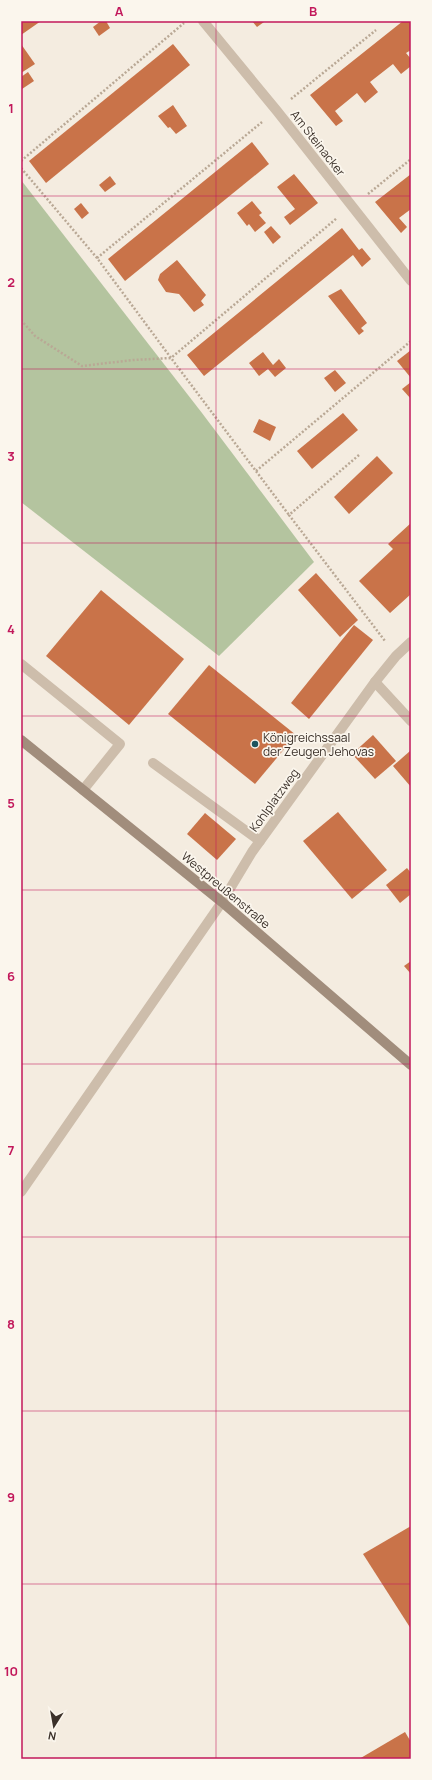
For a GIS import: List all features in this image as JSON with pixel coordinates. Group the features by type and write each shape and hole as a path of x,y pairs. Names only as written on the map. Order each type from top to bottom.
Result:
{"street":[{"name":"Am Steinacker","path":"203,21 277,111 351,207 411,281"},
{"name":"Kohlplatzweg","path":"21,1192 222,902 260,841 375,682 396,656 411,642"},
{"path":"21,664 120,744 83,790"},
{"path":"375,682 411,721"},
{"name":"Westpreußenstraße","path":"21,740 222,902 411,1064"},
{"path":"153,763 260,841"}],"path":[{"path":"21,161 186,21"},
{"path":"97,258 376,30"},
{"path":"21,320 35,336 82,366 133,360 171,358 351,207 411,159"},
{"path":"21,168 97,258 396,656"},
{"path":"256,471 411,341"},
{"path":"289,515 359,455"}],"green space":[{"path":"21,180 202,413 314,562 219,656 21,502"}],"building":[{"path":"21,21 41,21 21,35"},
{"path":"101,21 106,21 110,28 99,36 93,27"},
{"path":"252,21 263,21 264,22 257,27"},
{"path":"403,21 411,21 411,50 406,53 411,59 411,66 401,74 393,64 370,82 378,92 365,103 357,93 335,111 343,121 336,126 310,95"},
{"path":"21,44 35,64 21,73"},
{"path":"173,44 190,65 46,183 29,161"},
{"path":"28,72 34,81 22,89 21,77"},
{"path":"173,105 187,126 176,134 170,127 168,128 158,116"},
{"path":"252,142 269,164 125,281 108,259"},
{"path":"294,174 318,203 290,225 284,217 295,209 277,187"},
{"path":"411,174 411,209 399,218 407,227 401,233 375,202"},
{"path":"110,176 116,184 105,192 99,185"},
{"path":"252,201 262,213 259,215 266,223 255,232 249,224 247,226 237,213"},
{"path":"81,203 89,213 82,219 74,209"},
{"path":"271,226 281,237 273,244 264,232"},
{"path":"342,228 359,250 362,248 371,259 362,267 353,255 204,376 187,355"},
{"path":"177,260 206,295 201,301 204,305 194,312 179,294 166,292 158,280 160,274"},
{"path":"341,289 367,323 361,328 364,331 359,335 328,296"},
{"path":"411,350 411,378 397,361"},
{"path":"263,352 273,365 279,359 286,368 275,377 268,369 259,376 249,363"},
{"path":"335,370 346,383 335,392 324,378"},
{"path":"411,382 411,399 402,389"},
{"path":"343,413 358,430 312,469 297,451"},
{"path":"259,419 276,427 270,441 253,432"},
{"path":"377,456 393,473 349,514 334,497"},
{"path":"411,523 411,594 390,613 359,581 393,549 388,544"},
{"path":"316,573 358,620 340,637 298,590"},
{"path":"101,590 184,659 129,725 46,656"},
{"path":"354,625 373,640 309,719 291,703"},
{"path":"209,665 296,735 255,784 168,714"},
{"path":"373,735 396,761 375,779 352,754"},
{"path":"410,751 411,752 411,787 393,766"},
{"path":"338,812 387,870 352,899 303,841"},
{"path":"205,813 236,839 217,860 187,834"},
{"path":"407,868 411,873 411,894 400,903 386,885"},
{"path":"411,961 411,974 404,966"},
{"path":"411,1526 411,1629 363,1554"},
{"path":"405,1732 411,1742 411,1759 359,1759"}],"place":[{"name":"Königreichssaal der Zeugen Jehovas","path":"255,744"}]}
